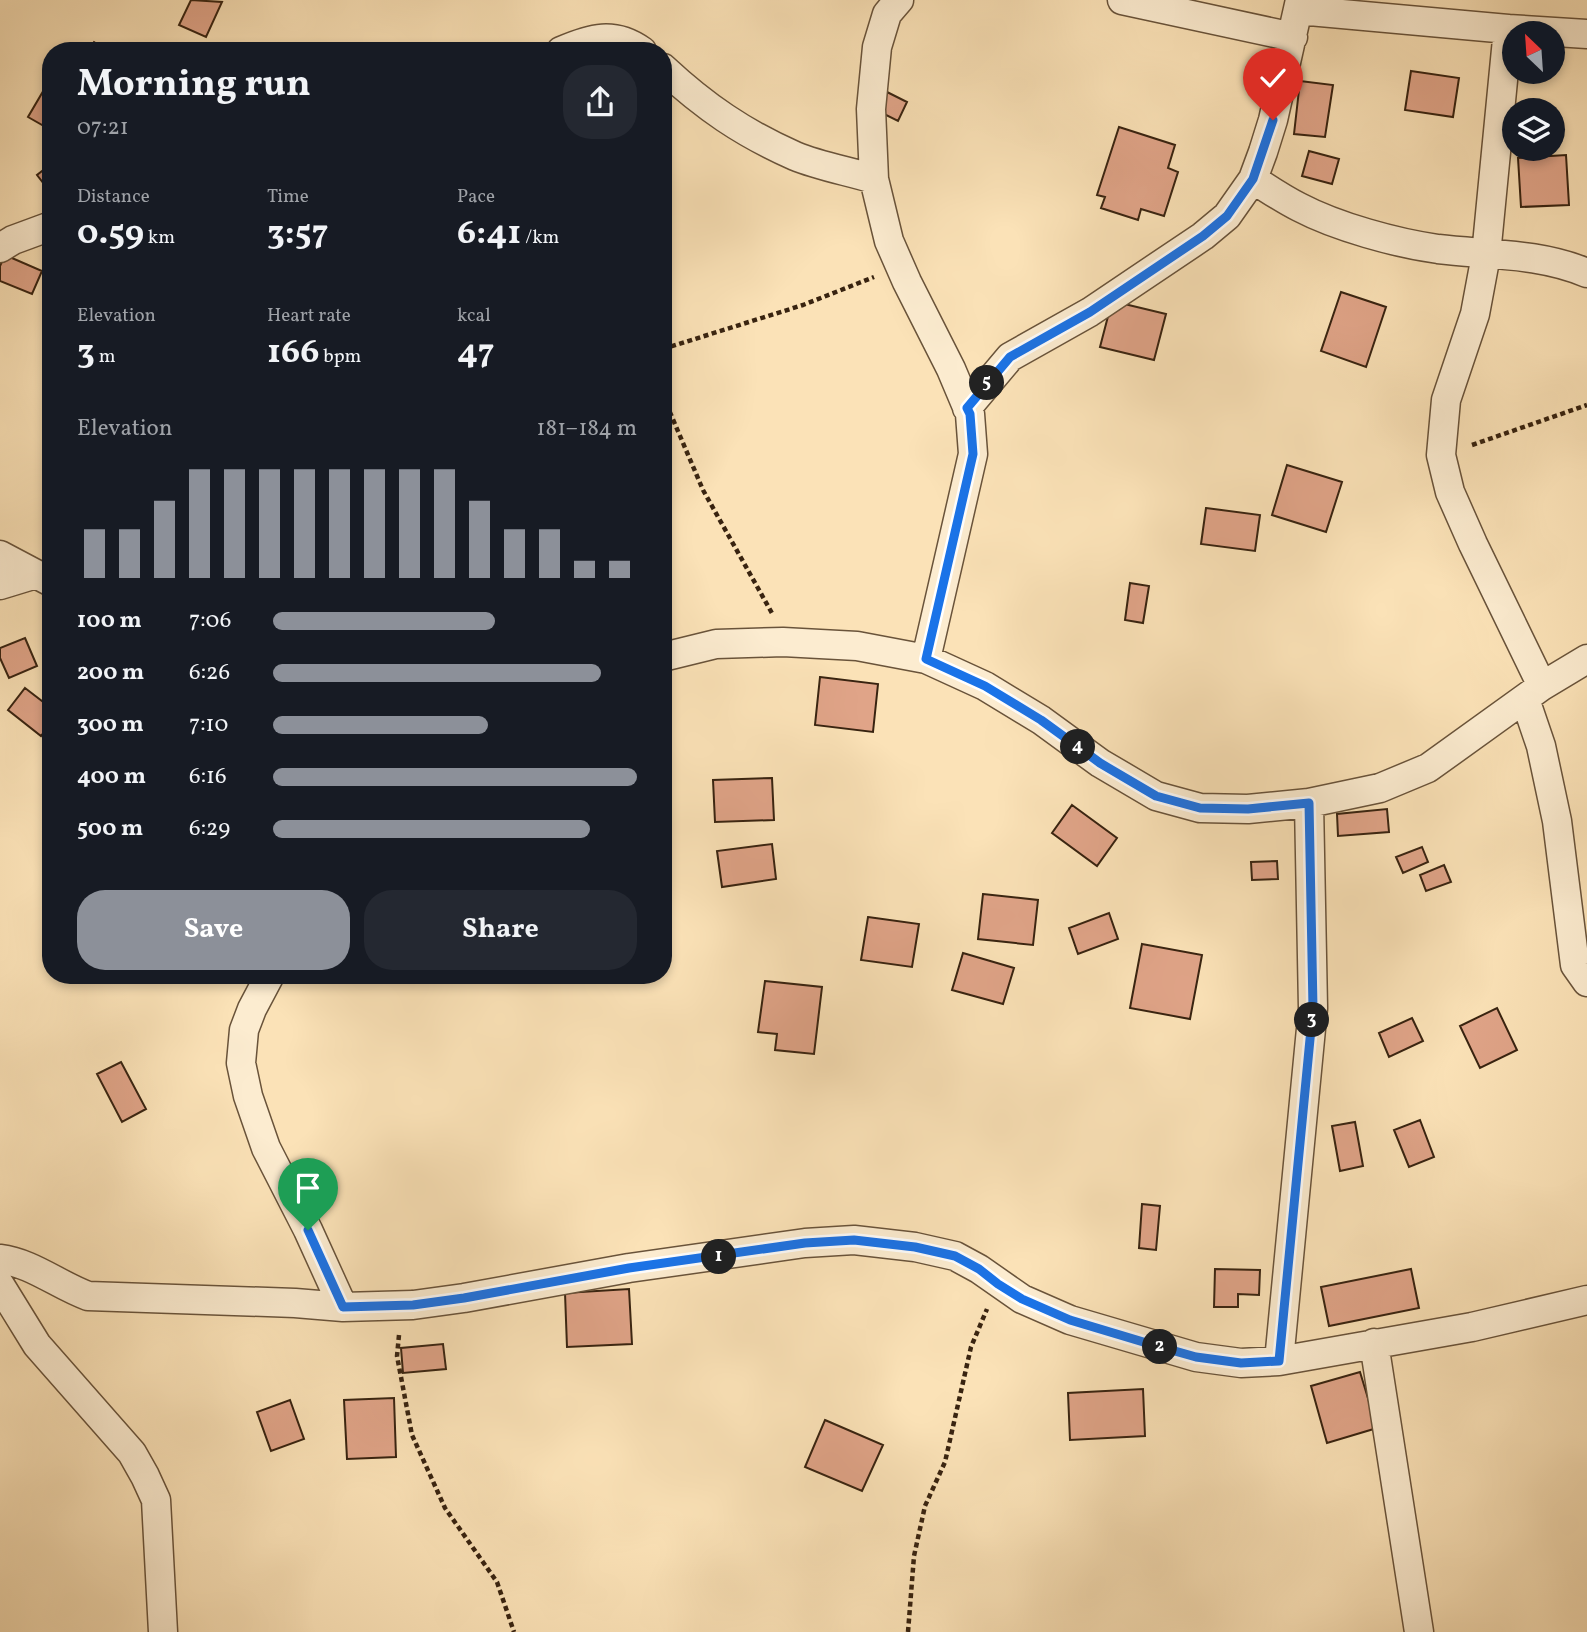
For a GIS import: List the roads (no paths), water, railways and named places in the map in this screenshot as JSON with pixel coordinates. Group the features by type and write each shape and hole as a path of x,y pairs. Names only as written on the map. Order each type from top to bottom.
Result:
{"street":[{"path":"899,0 887,14 877,47 871,109 874,178 889,241 970,414 973,454 926,659"},
{"path":"1122,0 1293,37"},
{"path":"967,408 1010,357 1090,312 1203,236 1227,216 1253,179 1273,120 1299,5 1502,28"},
{"path":"1565,33 1587,34"},
{"path":"587,42 616,38 624,42"},
{"path":"672,76 697,100 733,124 797,157 874,178"},
{"path":"1503,84 1486,254 1475,314 1446,400 1441,455 1450,492 1534,693 1541,746 1557,821 1575,965 1587,982"},
{"path":"1253,179 1301,208 1364,232 1434,248 1537,257 1587,273"},
{"path":"0,248 42,229"},
{"path":"0,555 42,577"},
{"path":"0,585 42,578"},
{"path":"672,655 716,644 783,642 857,646 926,659 996,692 1041,720 1100,763 1156,796 1200,808 1248,809 1309,803 1380,788 1428,768 1587,659"},
{"path":"1279,1361 1313,1008 1309,803"},
{"path":"265,984 244,1030 241,1063 248,1096 266,1148 343,1307"},
{"path":"0,1259 23,1263 69,1289 88,1296 343,1307 402,1305 464,1298 629,1268 805,1243 854,1240 915,1247 955,1256 1022,1299 1070,1320 1196,1357 1241,1363 1279,1361 1472,1327 1587,1300"},
{"path":"0,1285 37,1345 132,1454 145,1476 156,1500 163,1632"},
{"path":"1374,1343 1419,1632"}]}
